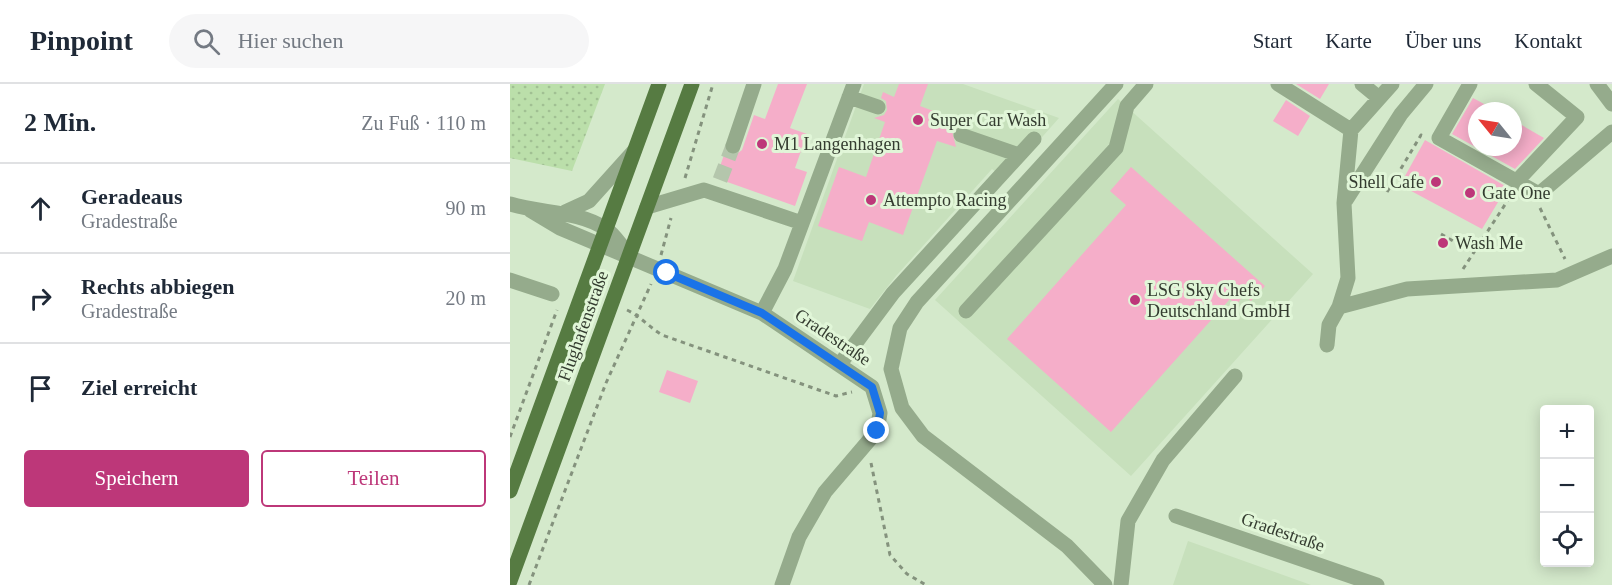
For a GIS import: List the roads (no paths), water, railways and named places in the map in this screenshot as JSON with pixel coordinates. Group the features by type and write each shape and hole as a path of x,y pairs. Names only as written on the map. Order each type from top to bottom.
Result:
{"main road":[{"name":"Flughafenstraße","path":"510,491 515,464 601,244 659,84"},
{"name":"Flughafenstraße","path":"510,581 692,84"}],"street":[{"path":"1105,585 1067,546 923,436 902,408 891,369 900,328 917,302 1116,84"},
{"path":"1278,84 1351,130"},
{"path":"1362,84 1379,98"},
{"path":"1392,84 1351,130 1344,203 1348,278 1339,307 1407,289 1557,280 1612,256"},
{"path":"1344,203 1401,114 1426,84"},
{"path":"1470,84 1439,138 1539,194 1612,132"},
{"path":"1517,182 1576,117 1536,84"},
{"path":"1597,84 1612,104"},
{"path":"733,146 754,85"},
{"path":"966,311 1116,148 1127,106 1146,85"},
{"path":"762,313 785,270 851,91 878,106"},
{"path":"961,135 1019,155"},
{"path":"840,364 894,293 1034,140"},
{"path":"566,212 589,201 636,149"},
{"path":"647,207 713,187 802,223"},
{"path":"510,204 530,210 566,212 606,229 630,256"},
{"name":"Gradestraße","path":"530,210 560,228 762,313 872,387 880,413 877,431 825,492 799,537 782,585"},
{"path":"510,280 556,297"},
{"path":"1121,585 1128,521 1163,460 1235,376"},
{"name":"Gradestraße","path":"1176,516 1377,585"}],"tunnel":[{"path":"720,180 733,146"}],"place":[{"name":"Super Car Wash","path":"918,120"},
{"name":"M1 Langenhagen","path":"762,144"},
{"name":"Shell Cafe","path":"1436,182"},
{"name":"Gate One","path":"1470,193"},
{"name":"Attempto Racing","path":"871,200"},
{"name":"Wash Me","path":"1443,243"},
{"name":"LSG Sky Chefs Deutschland GmbH","path":"1135,300"}]}
